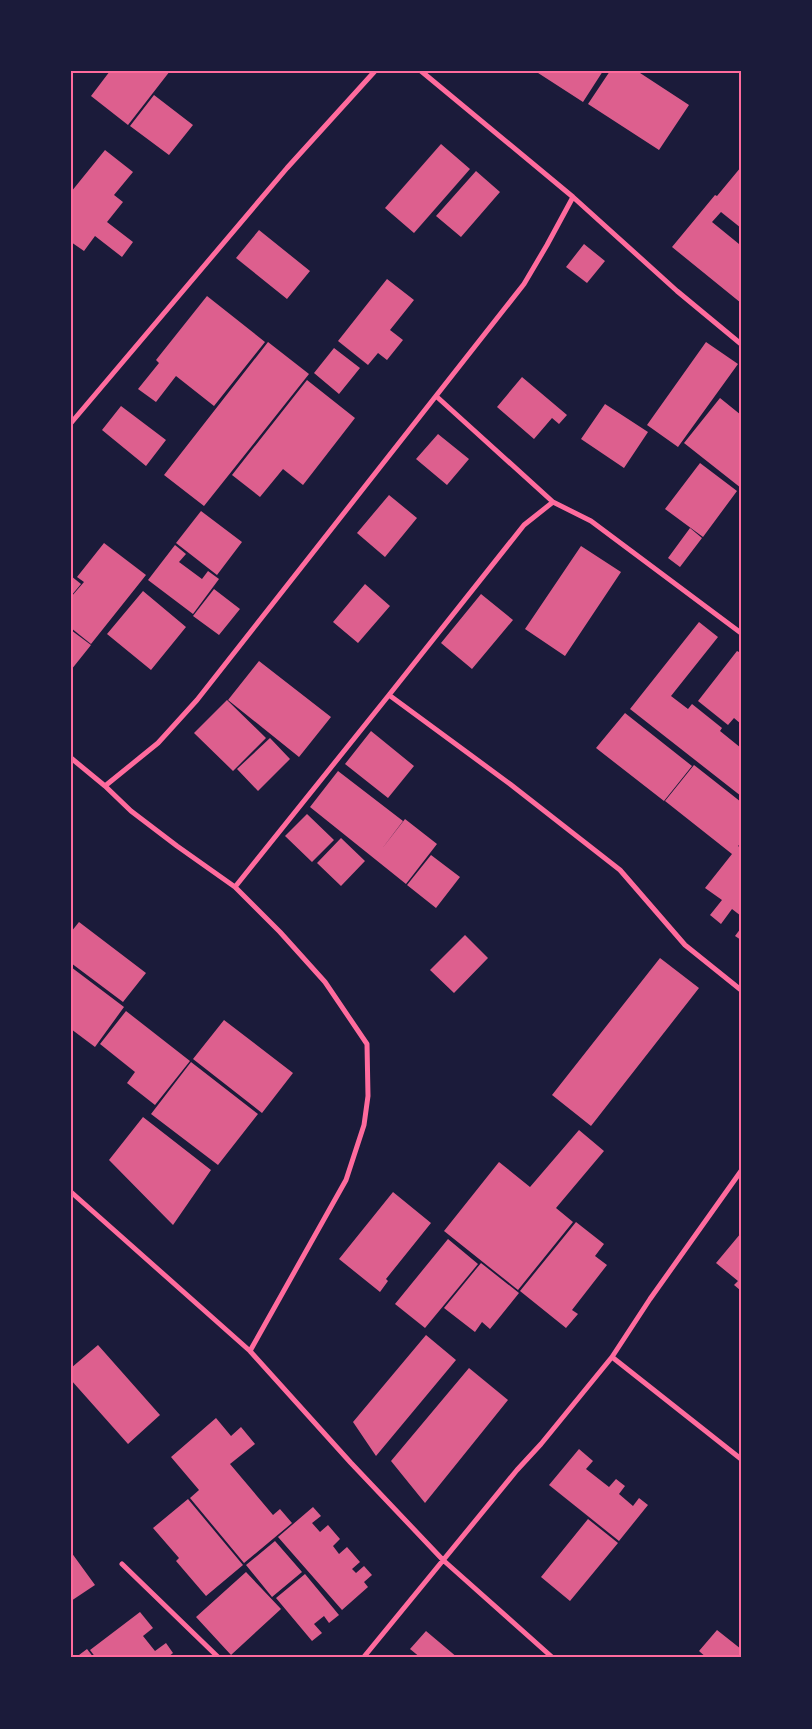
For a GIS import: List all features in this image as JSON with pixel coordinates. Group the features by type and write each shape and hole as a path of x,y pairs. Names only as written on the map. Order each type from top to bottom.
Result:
{"street":[{"path":"71,423 287,168 375,71"},
{"path":"420,71 573,197 677,291 741,344"},
{"path":"105,786 158,743 197,700 524,284 548,245 573,197"},
{"path":"436,396 553,502 592,521 741,633"},
{"path":"235,887 524,525 553,502"},
{"path":"389,695 510,784 620,870 686,945 741,990"},
{"path":"71,758 105,786 131,811 235,887 280,932 325,982 367,1044 368,1096 364,1125 346,1180 250,1351"},
{"path":"363,1658 612,1357 650,1299 741,1171"},
{"path":"71,1192 250,1351 351,1463 443,1560 553,1658"},
{"path":"612,1357 741,1459"},
{"path":"122,1564 219,1658"}],"building":[{"path":"110,71 170,71 128,125 91,96"},
{"path":"535,71 603,71 583,102"},
{"path":"610,71 637,71 689,105 659,150 588,104"},
{"path":"154,95 193,125 169,155 130,126"},
{"path":"441,144 470,169 414,233 385,208"},
{"path":"105,150 133,172 114,195 123,202 107,222 133,242 122,257 95,236 84,251 71,242 71,192"},
{"path":"741,167 741,228 721,212 712,222 739,244 741,242 741,303 672,247"},
{"path":"476,171 500,192 461,237 436,216"},
{"path":"259,230 310,271 287,299 236,258"},
{"path":"584,244 605,261 587,283 566,267"},
{"path":"387,279 414,300 390,330 403,340 387,360 378,353 368,365 338,341"},
{"path":"207,296 265,342 214,406 176,376 156,402 138,389 159,363 156,360"},
{"path":"268,342 309,374 204,506 164,475"},
{"path":"706,342 738,364 678,447 647,425"},
{"path":"334,348 360,368 339,394 314,373"},
{"path":"522,377 567,415 559,424 552,418 534,439 497,407"},
{"path":"307,380 355,418 303,485 283,469 260,497 232,475"},
{"path":"720,398 741,415 741,488 684,443"},
{"path":"605,404 648,432 624,468 581,439"},
{"path":"121,406 166,440 146,466 102,430"},
{"path":"438,434 469,459 447,485 416,459"},
{"path":"700,463 737,491 703,537 665,509"},
{"path":"389,495 417,518 385,557 357,533"},
{"path":"201,511 242,542 217,575 176,543"},
{"path":"690,528 702,538 680,567 668,558"},
{"path":"104,543 146,575 91,644 71,628 71,597 84,582 77,577"},
{"path":"175,545 186,554 179,562 202,579 208,571 219,579 193,614 148,580"},
{"path":"581,546 621,572 565,656 525,629"},
{"path":"71,576 81,584 71,596"},
{"path":"365,584 390,606 358,643 333,622"},
{"path":"214,589 240,609 219,635 193,616"},
{"path":"143,591 186,627 151,670 107,634"},
{"path":"481,594 513,620 472,669 441,643"},
{"path":"699,622 718,637 671,696 688,709 692,704 722,728 720,731 741,748 741,796 630,709"},
{"path":"71,630 91,645 71,670"},
{"path":"737,651 741,653 741,724 734,718 728,725 698,701"},
{"path":"259,661 331,717 299,757 228,700"},
{"path":"227,700 266,738 233,771 194,733"},
{"path":"625,713 692,766 664,801 596,748"},
{"path":"371,731 414,766 388,798 345,764"},
{"path":"270,738 290,759 258,791 237,769"},
{"path":"694,765 741,802 741,843 738,846 741,848 741,916 732,909 721,924 710,915 722,900 705,888 732,854 665,801"},
{"path":"338,771 403,821 381,850 405,819 437,844 406,884 310,807"},
{"path":"307,814 334,840 312,862 285,836"},
{"path":"341,838 365,861 341,886 317,863"},
{"path":"431,855 460,877 436,908 407,885"},
{"path":"79,922 146,973 123,1002 71,963 71,932"},
{"path":"741,928 741,940 735,936"},
{"path":"465,935 488,958 454,993 430,970"},
{"path":"660,958 699,988 591,1126 552,1095"},
{"path":"71,967 124,1007 95,1047 71,1029"},
{"path":"126,1011 190,1061 155,1105 127,1083 135,1072 100,1044"},
{"path":"224,1020 293,1073 262,1113 193,1059"},
{"path":"191,1062 258,1114 218,1165 151,1114"},
{"path":"143,1117 211,1170 173,1225 109,1160"},
{"path":"579,1130 604,1151 556,1208 573,1222 518,1290 444,1231 499,1162 530,1187"},
{"path":"393,1192 431,1223 386,1279 388,1281 380,1292 339,1259"},
{"path":"576,1222 604,1244 595,1256 607,1265 572,1310 578,1314 566,1328 520,1291"},
{"path":"741,1233 740,1290 734,1285 738,1281 716,1263"},
{"path":"448,1239 478,1264 425,1328 395,1304"},
{"path":"481,1263 519,1293 490,1329 482,1322 475,1332 444,1308"},
{"path":"426,1335 456,1360 376,1456 353,1422"},
{"path":"98,1345 160,1415 128,1444 71,1380 71,1368"},
{"path":"469,1368 508,1400 425,1503 391,1461"},
{"path":"216,1418 231,1436 241,1427 255,1444 230,1464 273,1515 280,1509 292,1523 244,1563 190,1498 199,1490 171,1457"},
{"path":"579,1449 593,1461 586,1469 609,1487 616,1479 625,1486 619,1494 633,1506 639,1498 648,1505 619,1541 549,1485"},
{"path":"188,1499 243,1565 206,1596 176,1561 179,1558 153,1528"},
{"path":"313,1507 321,1516 312,1523 320,1532 328,1525 340,1539 333,1546 339,1554 347,1547 360,1562 352,1569 356,1573 364,1566 372,1575 364,1582 368,1587 342,1610 278,1537"},
{"path":"588,1519 618,1543 570,1601 541,1577"},
{"path":"275,1541 302,1572 272,1597 246,1565"},
{"path":"71,1552 95,1585 71,1601"},
{"path":"246,1572 281,1609 231,1655 196,1617"},
{"path":"305,1574 339,1615 329,1623 324,1616 314,1624 322,1633 312,1641 276,1598"},
{"path":"140,1612 153,1628 143,1636 155,1651 166,1643 173,1653 169,1658 96,1658 90,1650"},
{"path":"717,1630 741,1649 741,1653 737,1658 707,1658 699,1651"},
{"path":"426,1631 458,1658 421,1658 410,1649"},
{"path":"87,1649 94,1658 75,1658"}]}
